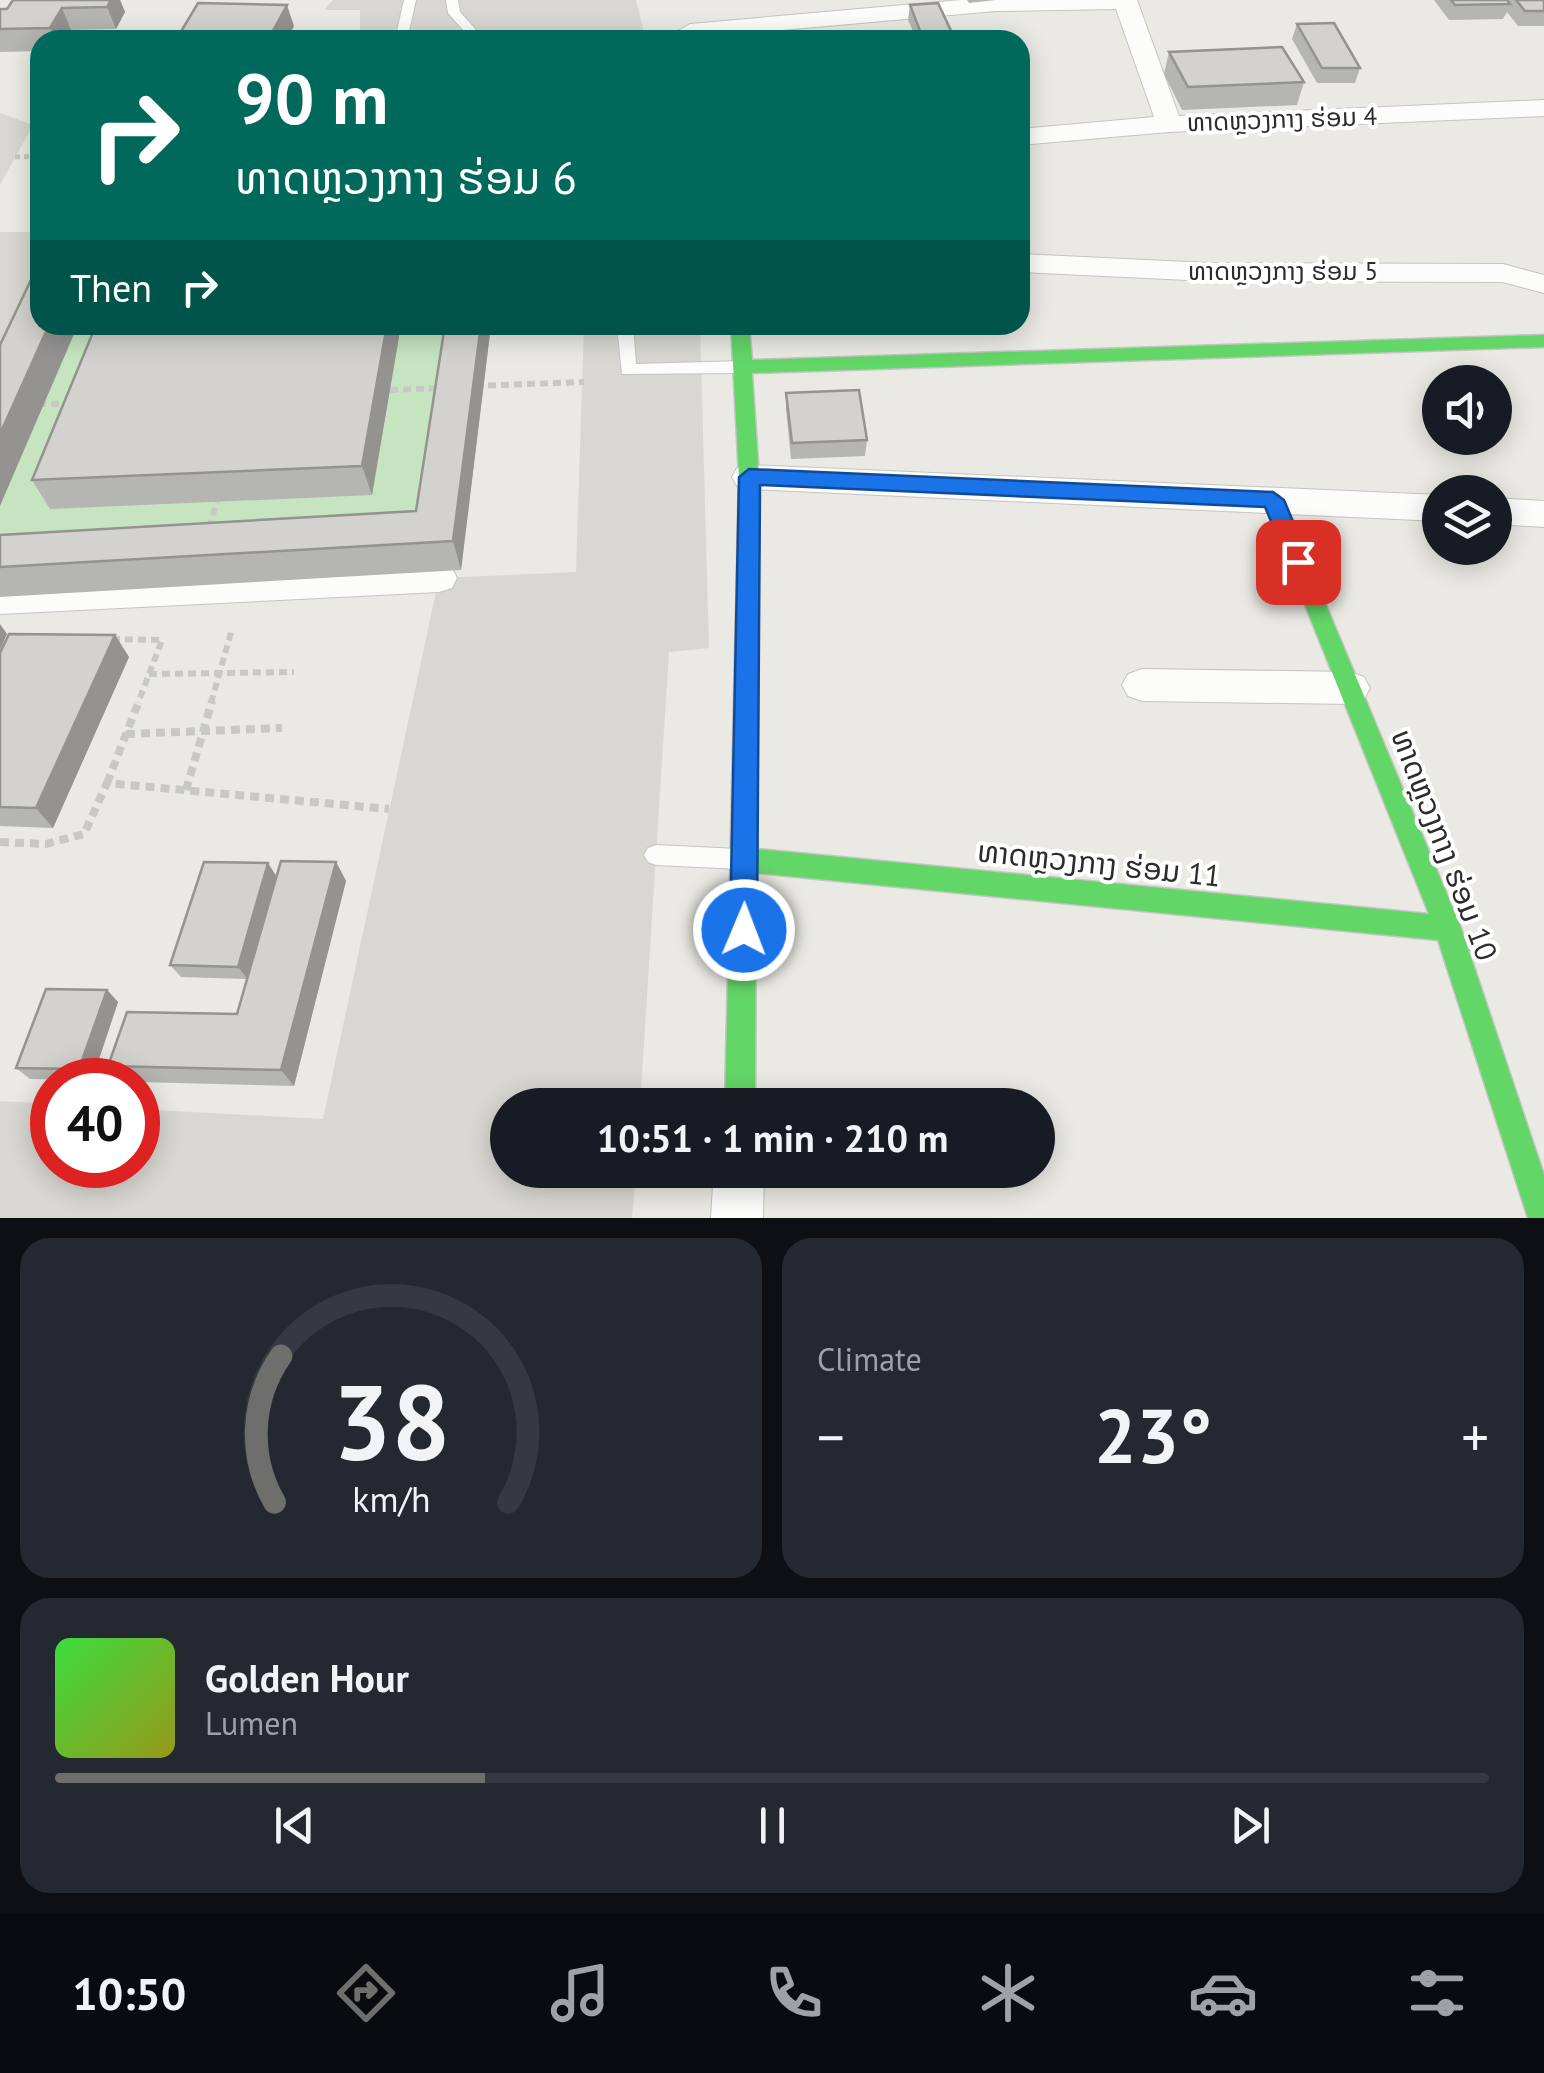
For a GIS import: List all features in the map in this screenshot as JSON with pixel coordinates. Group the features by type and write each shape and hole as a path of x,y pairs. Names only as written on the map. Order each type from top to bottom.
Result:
{"street":[{"path":"689,29 996,4 1125,1 1169,124"},
{"name":"ທາດຫຼວງກາງ ຮ່ອມ 4","path":"1030,137 1169,124 1544,108"},
{"name":"ທາດຫຼວງກາງ ຮ່ອມ 5","path":"1030,263 1209,272 1503,273 1544,284"},
{"path":"740,1088 749,477 741,335"},
{"path":"744,366 1544,341"},
{"path":"749,477 1422,507"},
{"name":"ທາດຫຼວງກາງ ຮ່ອມ 10","path":"1273,500 1448,928 1543,1218"},
{"path":"1512,512 1544,514"},
{"path":"0,600 439,578"},
{"path":"1142,685 1350,688"},
{"name":"ທາດຫຼວງກາງ ຮ່ອມ 11","path":"745,860 1448,928"},
{"path":"738,1188 738,1218"}],"lane":[{"path":"403,30 410,0"},
{"path":"452,0 454,13 470,30"},
{"path":"625,335 628,370 744,366"},
{"path":"656,855 745,860"}],"path":[{"path":"16,157 30,156"},
{"path":"465,387 584,382"},
{"path":"390,390 447,388"},
{"path":"30,405 76,404"},
{"path":"190,592 217,501"},
{"path":"186,790 232,629"},
{"path":"0,842 46,844 84,834 162,640 109,639"},
{"path":"149,674 294,672"},
{"path":"126,734 282,728"},
{"path":"107,784 390,809"}],"green space":[{"path":"74,335 137,335 372,495 399,335 455,335 425,540 0,565 0,506"}],"shaded area":[{"path":"333,0 636,0 644,30 360,30 360,10 324,10"},
{"path":"0,113 30,124 30,130 0,185"},
{"path":"0,232 30,232 30,284 0,347"},
{"path":"584,335 700,335 709,648 669,652 641,1088 490,1088 490,1188 634,1188 632,1218 0,1218 0,1101 30,1103 30,1188 160,1188 160,1110 323,1119 439,578 576,572"}],"building":[{"path":"13,0 111,0 107,7 62,8 50,28 0,29 0,9 7,9"},
{"path":"1451,0 1507,0 1510,4 1455,5"},
{"path":"1516,0 1544,0 1544,11 1525,11"},
{"path":"198,3 287,5 273,30 182,30"},
{"path":"938,3 951,30 920,30 910,5"},
{"path":"1334,23 1360,68 1322,68 1297,24"},
{"path":"1282,47 1304,82 1188,87 1169,52"},
{"path":"30,282 30,335 45,335 0,434 0,345"},
{"path":"92,335 385,335 362,466 32,480"},
{"path":"443,335 480,335 453,541 0,567 0,535 416,511"},
{"path":"859,390 867,440 792,443 786,393"},
{"path":"9,634 115,635 36,808 0,807 0,653"},
{"path":"281,861 336,862 281,1070 160,1067 160,1058 111,1058 127,1012 237,1014"},
{"path":"204,862 268,863 238,967 170,965"},
{"path":"46,989 107,990 83,1058 30,1058 30,1068 16,1068"}],"traffic: fast":[{"path":"740,1088 749,477 741,335"},
{"path":"744,367 1544,341"},
{"path":"1273,500 1448,928 1543,1218"},
{"path":"745,860 1448,928"}],"route":[{"path":"744,930 749,477 1273,500 1298,562"}]}
